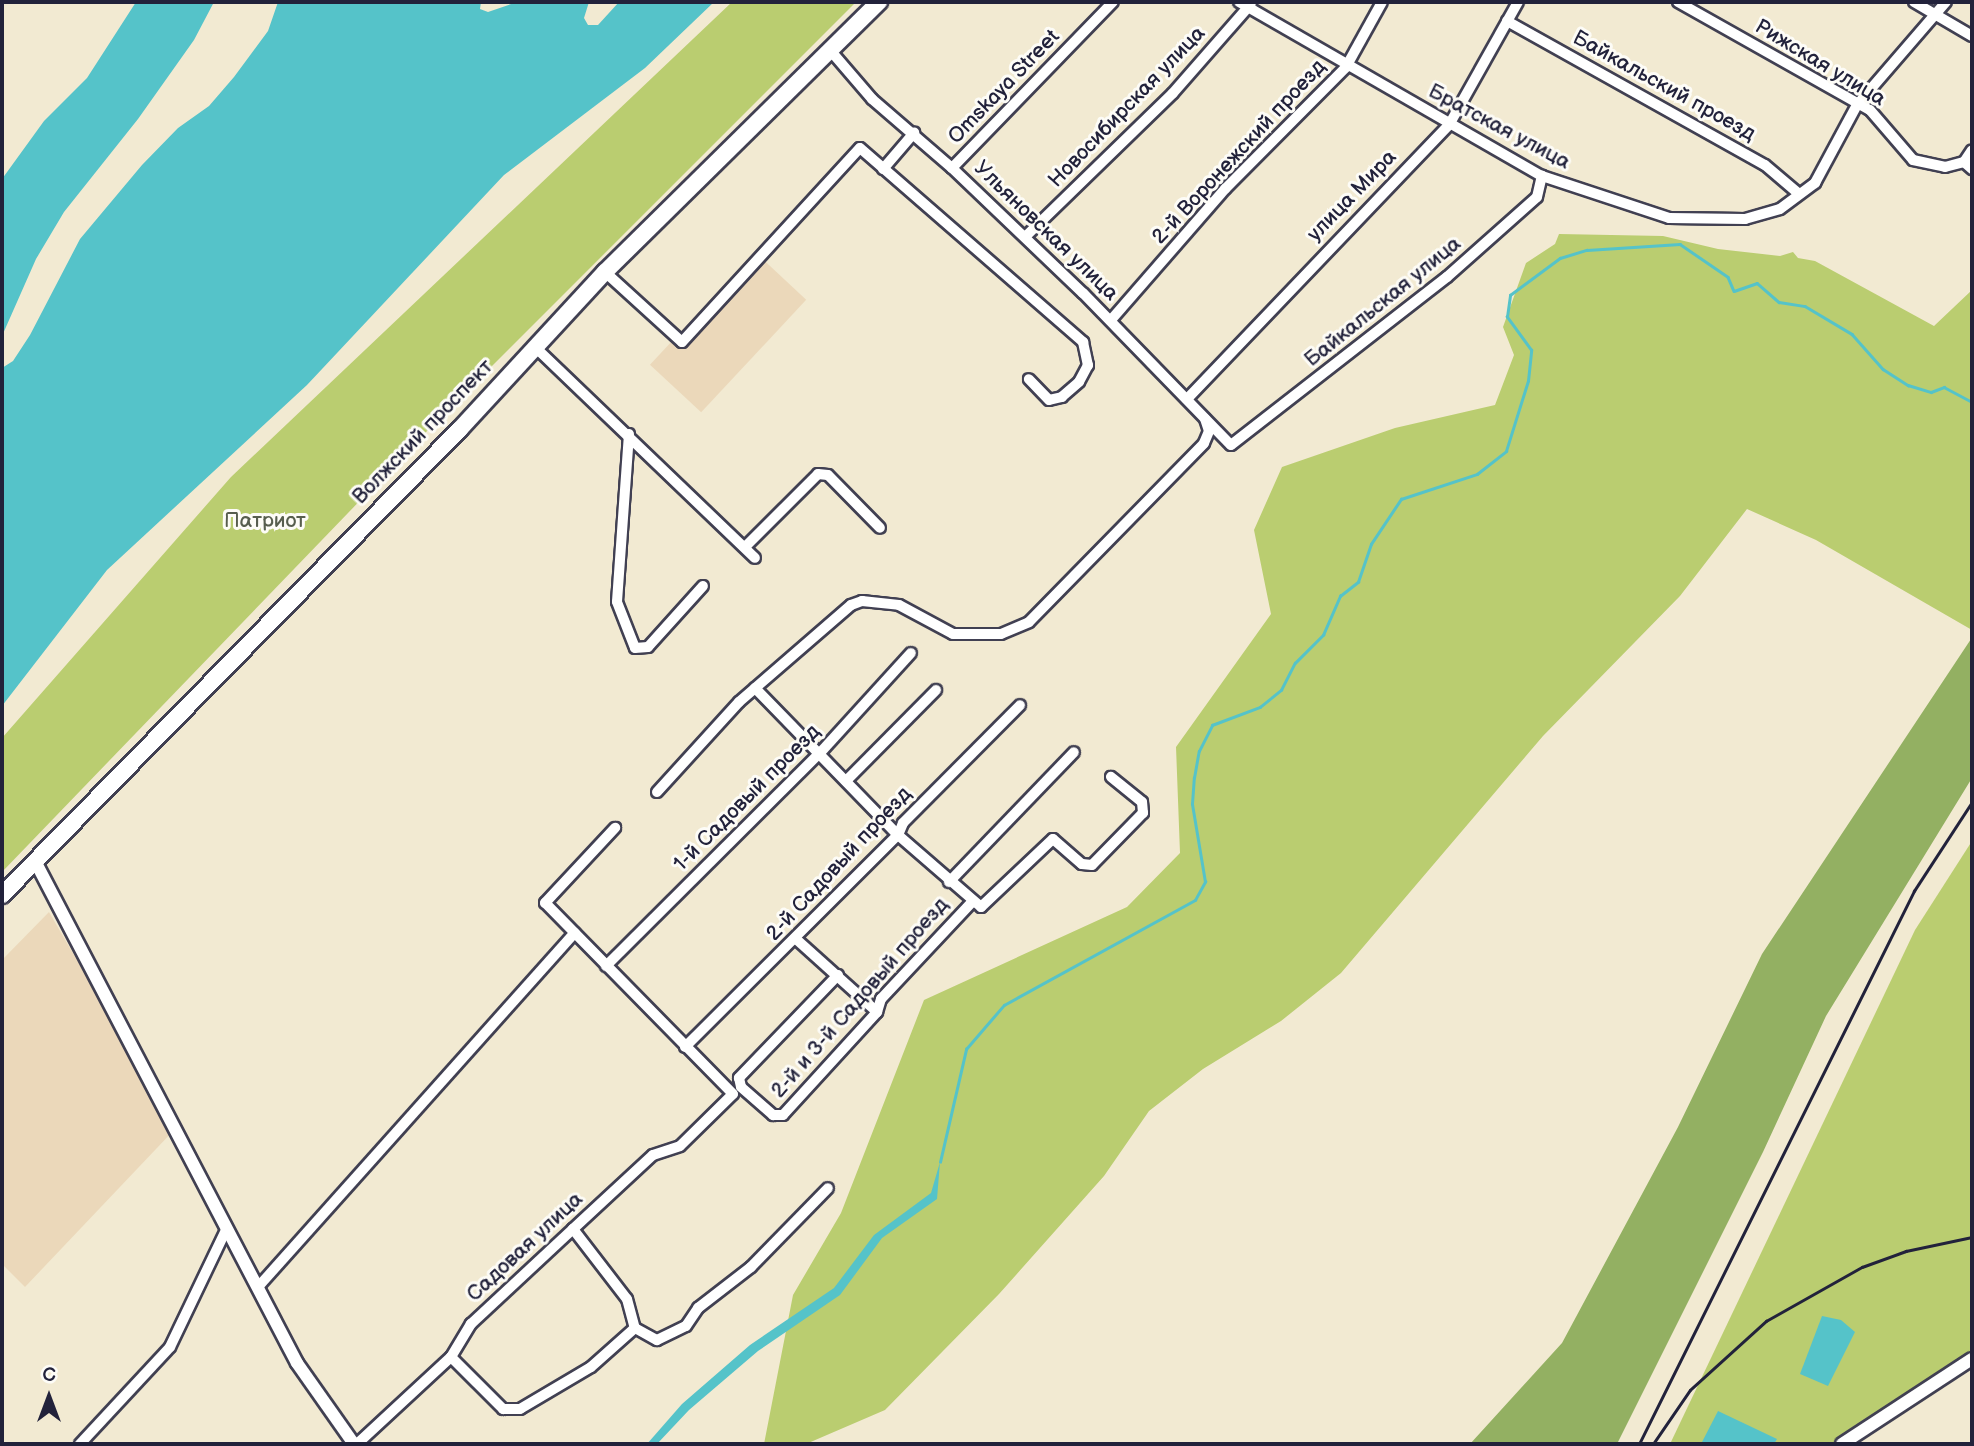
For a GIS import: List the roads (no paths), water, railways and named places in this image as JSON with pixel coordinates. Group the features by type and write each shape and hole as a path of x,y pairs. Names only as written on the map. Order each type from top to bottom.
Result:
{"main road":[{"name":"Волжский проспект","path":"2,895 460,429 605,272 879,2"}],"street":[{"name":"Omskaya Street","path":"952,168 1113,2"},
{"name":"Братская улица","path":"1239,2 1251,4 1346,66 1542,176 1669,218 1759,217 1780,209 1798,193"},
{"name":"2-й Воронежский проезд","path":"1111,320 1225,189 1346,66 1382,2"},
{"name":"улица Мира","path":"1186,399 1449,124 1518,2"},
{"name":"Рижская улица","path":"1678,2 1870,110 1892,131 1913,160 1945,167 1968,165"},
{"path":"1914,2 1972,36"},
{"path":"1798,193 1815,183 1857,105 1946,2"},
{"name":"Новосибирская улица","path":"1025,237 1173,93 1251,4"},
{"name":"Байкальский проезд","path":"1507,20 1765,165 1798,193"},
{"name":"Ульяновская улица","path":"830,50 872,99 914,133 1025,237 1111,320 1231,445"},
{"path":"883,169 914,133"},
{"path":"605,272 682,342 860,148 1083,342 1088,365 1079,383 1062,397 1049,400 1029,379"},
{"path":"1968,165 1972,150"},
{"name":"Байкальская улица","path":"1231,445 1447,277 1537,197 1542,176"},
{"path":"534,346 629,434 755,558"},
{"path":"657,792 755,688 840,613 862,601 899,605 953,634 1002,634 1028,622 1204,443 1209,430 1205,417"},
{"path":"629,434 617,601 623,627 635,648 648,647 703,586"},
{"path":"745,547 818,474 828,475 880,528"},
{"name":"1-й Садовый проезд","path":"606,966 820,752 911,653"},
{"name":"2-й и 3-й Садовый проезд","path":"755,688 898,835 971,903 881,999 877,1012 783,1115 773,1115 741,1087 739,1078 838,975"},
{"path":"846,781 936,690"},
{"name":"2-й Садовый проезд","path":"685,1047 898,835 903,823 1020,705"},
{"name":"2-й и 3-й Садовый проезд","path":"949,882 1074,752"},
{"path":"971,903 986,906 1053,839 1082,864 1092,865 1143,813 1142,802 1111,777"},
{"path":"615,828 545,903 685,1047"},
{"path":"35,861 297,1363 355,1444"},
{"path":"258,1287 574,933"},
{"path":"796,939 877,1012"},
{"name":"Садовая улица","path":"355,1444 451,1357 471,1324 573,1229 653,1155 680,1146 733,1094 685,1047"},
{"path":"573,1229 627,1299 635,1328 657,1340 686,1326 698,1308 751,1267 828,1188"},
{"path":"80,1444 170,1346 227,1228"},
{"path":"451,1357 503,1409 520,1409 591,1367 635,1328"},
{"path":"1842,1444 1972,1359"}],"water":[{"path":"136,2 214,2 194,40 138,119 64,212 36,259 2,336 2,179 44,121 87,78"},
{"path":"278,2 481,2 480,9 488,12 517,2 589,2 584,18 588,25 598,25 619,2 714,2 645,68 504,175 307,385 107,570 2,706 2,368 13,361 30,335 80,239 142,165 178,128 209,106 234,77 268,31"},
{"path":"940,1162 937,1199 882,1238 840,1295 758,1351 689,1410 657,1444 647,1444 682,1404 750,1345 834,1288 874,1235 931,1193"},
{"path":"1822,1316 1841,1320 1855,1332 1828,1386 1800,1374"},
{"path":"1718,1411 1777,1439 1774,1444 1701,1444"}],"waterway":[{"path":"940,1162 966,1049 1004,1005 1195,900 1205,882 1192,804 1194,778 1199,751 1212,725 1260,707 1281,690 1295,663 1323,635 1340,596 1358,582 1371,544 1401,499 1477,474 1506,451 1528,381 1531,350 1507,317 1510,295 1560,258 1587,250 1680,244 1728,277 1734,291 1757,283 1779,302 1805,306 1852,334 1883,369 1908,385 1931,392 1944,387 1972,402"}],"railway":[{"path":"1639,1444 1914,891 1972,802"},
{"path":"1653,1444 1690,1390 1766,1321 1862,1267 1906,1251 1972,1237"}],"park label":[{"name":"Патриот","path":"265,521"}]}
